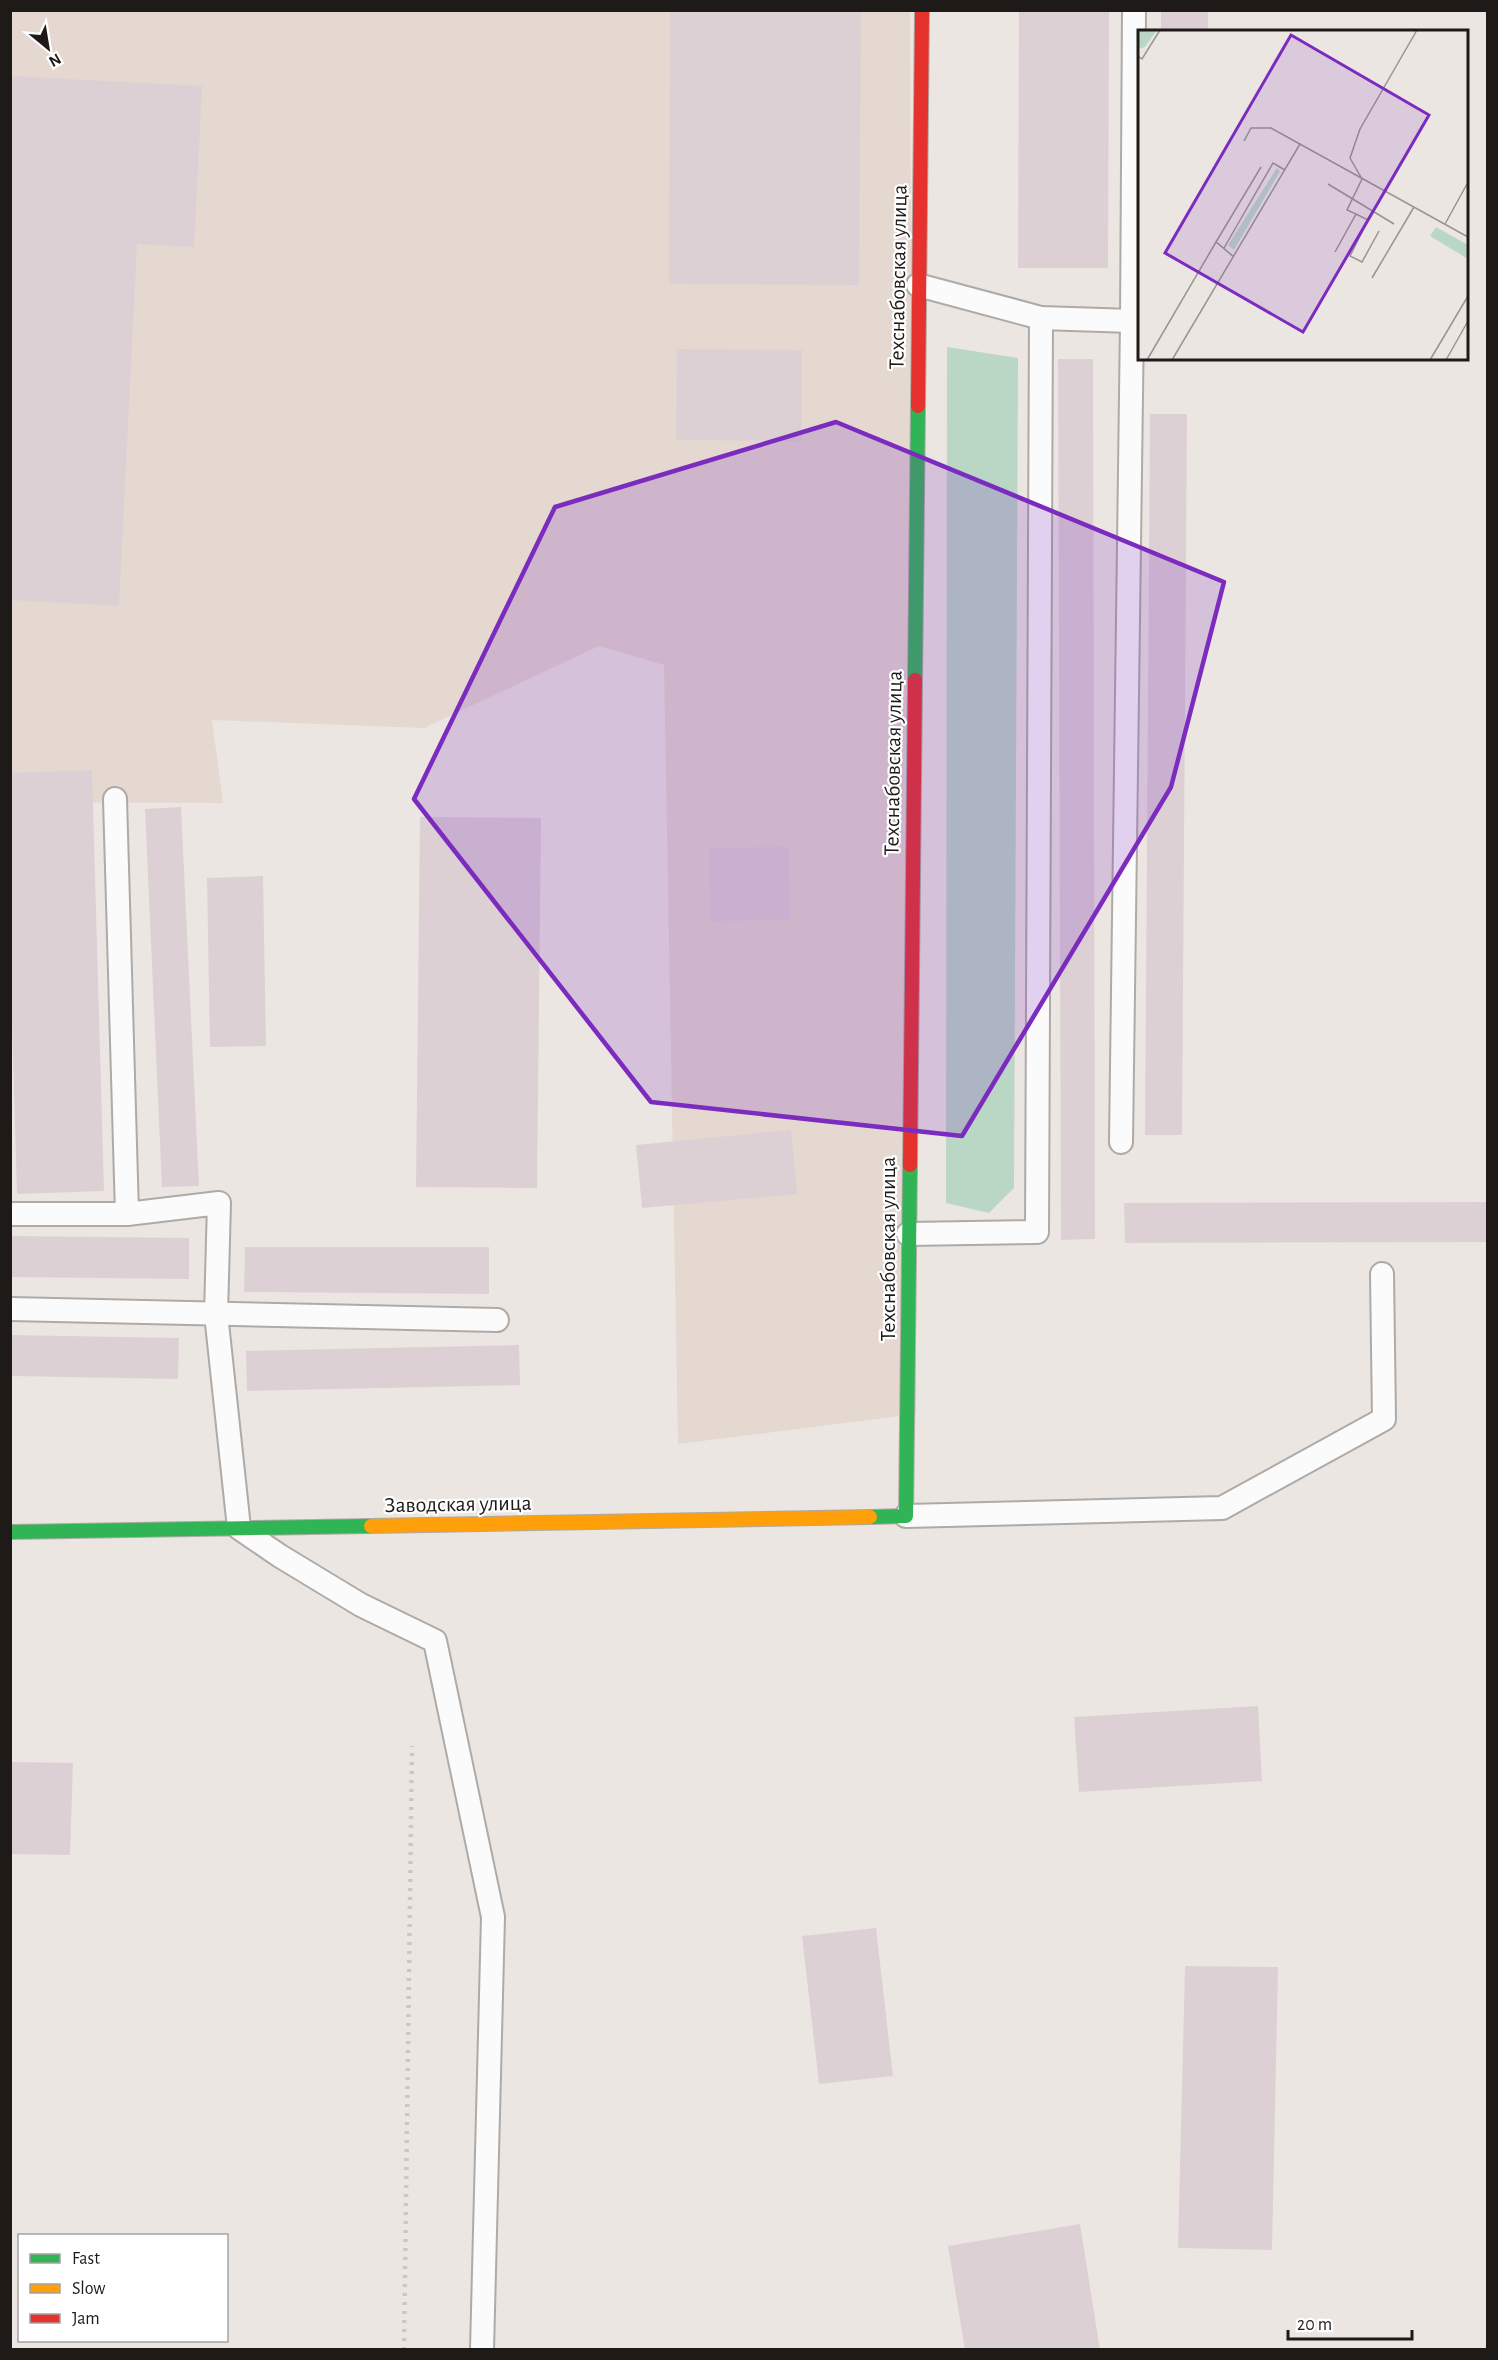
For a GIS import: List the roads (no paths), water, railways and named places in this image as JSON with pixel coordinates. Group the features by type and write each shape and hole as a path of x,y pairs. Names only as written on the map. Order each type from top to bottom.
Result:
{"street":[{"name":"Техснабовская улица","path":"906,1516 922,10"},
{"name":"Заводская улица","path":"10,1532 906,1516"}],"lane":[{"path":"1121,1142 1134,10"},
{"path":"918,285 1041,318 1132,321"},
{"path":"908,1234 1037,1232 1041,318"},
{"path":"115,799 127,1214"},
{"path":"10,1214 127,1214 219,1203 216,1314 239,1528 279,1556 361,1605 435,1641 493,1917 482,2349"},
{"path":"906,1516 1222,1508 1384,1419 1382,1274"},
{"path":"10,1309 497,1320"}],"railway":[{"path":"404,2350 412,1746"}]}
